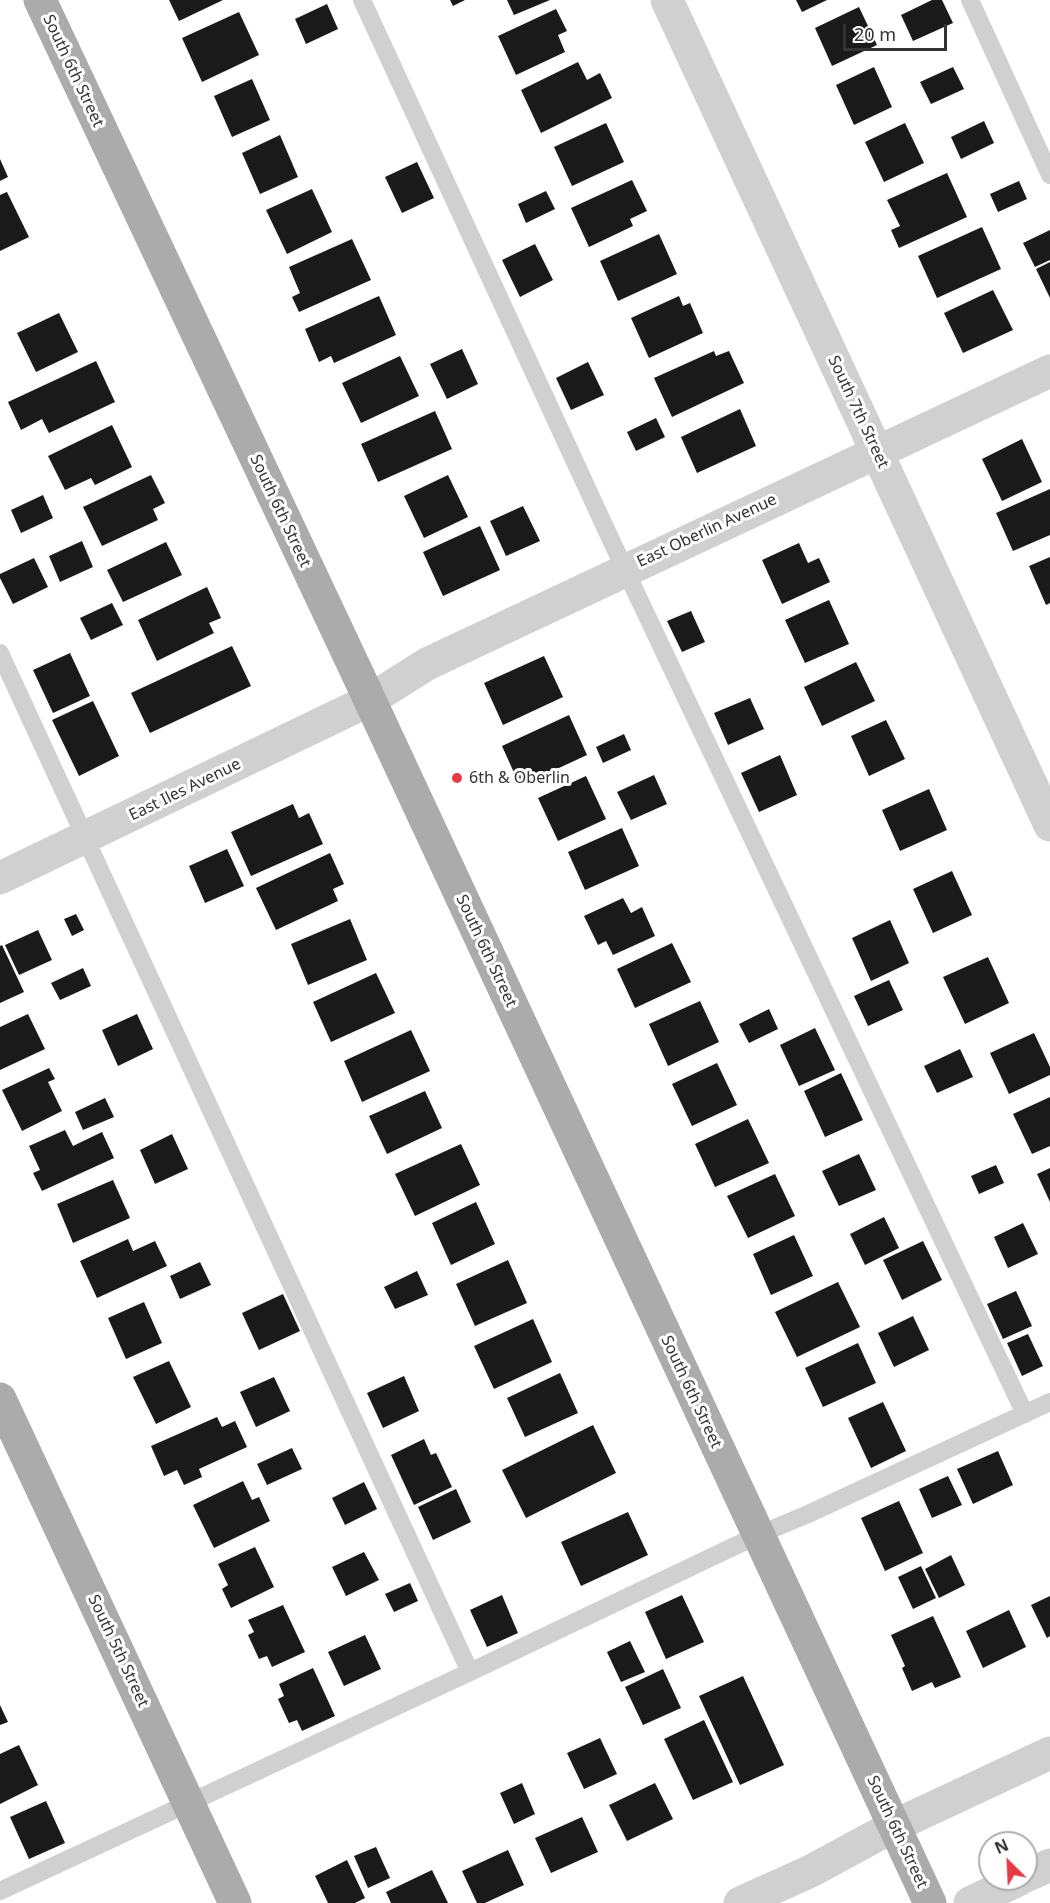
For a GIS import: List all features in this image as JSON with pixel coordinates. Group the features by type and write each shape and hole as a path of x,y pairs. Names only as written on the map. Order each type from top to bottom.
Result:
{"main road":[{"name":"South 6th Street","path":"40,0 370,700 930,1903"},
{"name":"South 5th Street","path":"0,1399 235,1903"}],"street":[{"name":"South 7th Street","path":"667,0 1050,825"},
{"name":"East Oberlin Avenue","path":"370,700 427,664 1050,371"},
{"name":"East Iles Avenue","path":"0,879 370,700"},
{"path":"740,1903 811,1871 894,1826 1050,1753"},
{"path":"970,1903 995,1891"}],"lane":[{"path":"362,0 626,570 1025,1414"},
{"path":"970,0 1050,175"},
{"path":"0,653 470,1672"},
{"path":"0,1892 758,1535 1050,1402"}],"building":[{"path":"169,0 223,0 179,21"},
{"path":"450,0 465,0 453,6"},
{"path":"507,0 550,0 514,15"},
{"path":"796,0 827,0 802,12"},
{"path":"932,0 942,0 953,23 913,41 901,15"},
{"path":"327,4 338,29 306,44 295,19"},
{"path":"859,7 877,45 832,66 815,28"},
{"path":"556,9 567,31 558,35 565,52 516,75 498,36"},
{"path":"239,12 259,55 202,82 182,38"},
{"path":"578,62 587,80 600,73 612,98 541,133 521,90"},
{"path":"874,67 892,107 854,125 836,85"},
{"path":"953,67 964,89 931,104 920,82"},
{"path":"252,79 270,120 232,137 214,96"},
{"path":"984,121 994,143 961,159 951,137"},
{"path":"606,123 624,162 572,186 554,147"},
{"path":"905,123 924,163 884,182 865,142"},
{"path":"280,135 298,177 260,194 242,153"},
{"path":"0,159 8,177 0,181"},
{"path":"417,162 434,198 402,213 385,177"},
{"path":"947,173 967,217 899,248 891,230 900,226 887,200"},
{"path":"632,180 647,211 630,219 633,226 589,247 571,208"},
{"path":"1019,181 1027,199 998,212 990,194"},
{"path":"312,189 332,232 287,254 266,210"},
{"path":"546,191 555,209 526,223 518,204"},
{"path":"7,192 29,237 0,251 0,195"},
{"path":"982,227 1001,269 937,298 918,256"},
{"path":"1050,230 1050,260 1035,267 1023,243"},
{"path":"659,234 677,274 618,301 600,261"},
{"path":"352,239 371,280 299,312 292,297 300,293 289,267"},
{"path":"535,244 553,280 520,297 502,260"},
{"path":"1050,262 1050,298 1036,269"},
{"path":"993,290 1013,330 963,353 944,313"},
{"path":"379,296 396,335 334,363 331,356 319,362 305,329"},
{"path":"679,296 683,306 690,303 703,333 649,358 631,318"},
{"path":"59,313 78,352 36,372 17,333"},
{"path":"462,349 478,384 447,399 430,364"},
{"path":"714,351 716,356 729,351 744,383 672,417 654,378"},
{"path":"400,356 419,396 361,423 342,383"},
{"path":"96,361 115,402 49,433 42,419 21,430 8,402"},
{"path":"588,362 604,395 571,410 556,378"},
{"path":"740,409 756,446 697,473 681,437"},
{"path":"435,411 452,449 378,482 361,444"},
{"path":"656,418 665,437 636,451 627,432"},
{"path":"112,425 132,467 95,485 91,478 65,490 48,456"},
{"path":"1022,439 1042,482 1002,501 982,459"},
{"path":"151,475 165,503 153,509 158,520 102,546 83,507"},
{"path":"448,475 468,517 424,538 404,496"},
{"path":"1050,489 1050,535 1013,551 996,513"},
{"path":"43,495 53,518 21,533 11,510"},
{"path":"523,506 540,541 506,556 490,521"},
{"path":"480,526 500,570 443,596 423,552"},
{"path":"82,541 93,567 60,582 49,556"},
{"path":"166,542 182,575 123,602 107,570"},
{"path":"799,543 808,563 819,558 830,582 782,604 762,560"},
{"path":"1050,557 1050,603 1046,605 1029,566"},
{"path":"34,558 48,587 13,604 0,574"},
{"path":"207,587 221,618 209,623 214,633 157,661 138,620"},
{"path":"829,600 849,644 805,663 785,620"},
{"path":"112,603 123,625 91,640 80,618"},
{"path":"691,611 705,642 682,652 667,621"},
{"path":"232,646 251,686 150,733 131,693"},
{"path":"70,653 90,696 53,713 33,670"},
{"path":"544,656 563,697 503,725 484,683"},
{"path":"856,662 875,701 822,726 804,687"},
{"path":"750,698 764,729 728,745 714,713"},
{"path":"93,701 119,756 79,776 52,720"},
{"path":"569,715 587,755 520,786 502,746"},
{"path":"886,720 905,759 869,776 851,736"},
{"path":"624,734 631,750 603,763 596,747"},
{"path":"780,755 797,795 759,812 741,773"},
{"path":"654,775 667,804 631,820 617,792"},
{"path":"586,776 606,819 558,841 538,798"},
{"path":"929,789 947,830 900,851 882,810"},
{"path":"293,804 299,818 309,813 323,844 251,876 231,832"},
{"path":"622,828 639,866 585,890 568,852"},
{"path":"227,849 244,886 205,903 189,866"},
{"path":"330,853 344,884 333,889 338,901 276,930 256,888"},
{"path":"952,871 972,915 933,933 913,889"},
{"path":"623,898 631,913 642,907 655,936 613,955 606,941 598,945 584,916"},
{"path":"76,914 84,930 72,936 64,919"},
{"path":"350,919 367,960 308,985 291,944"},
{"path":"890,920 909,963 871,981 852,938"},
{"path":"38,930 52,960 19,975 5,945"},
{"path":"672,943 691,982 635,1008 617,969"},
{"path":"2,945 24,992 0,1003 0,946"},
{"path":"988,957 1009,1003 965,1024 943,977"},
{"path":"83,968 91,986 60,1000 51,983"},
{"path":"376,973 395,1013 331,1042 313,1002"},
{"path":"889,980 903,1010 868,1026 854,996"},
{"path":"700,1001 719,1042 668,1066 649,1024"},
{"path":"769,1009 778,1029 749,1043 739,1024"},
{"path":"28,1014 45,1049 0,1070 0,1027"},
{"path":"137,1014 153,1049 118,1066 102,1030"},
{"path":"815,1028 835,1070 799,1086 780,1045"},
{"path":"411,1030 430,1071 362,1102 344,1061"},
{"path":"1034,1033 1050,1067 1050,1075 1009,1094 990,1053"},
{"path":"960,1049 973,1077 937,1093 924,1066"},
{"path":"717,1063 737,1105 692,1126 672,1084"},
{"path":"49,1068 55,1079 48,1082 62,1111 22,1131 2,1090"},
{"path":"841,1073 863,1120 825,1137 804,1091"},
{"path":"425,1091 442,1128 387,1154 369,1116"},
{"path":"1050,1097 1050,1146 1032,1154 1013,1114"},
{"path":"105,1098 114,1117 83,1130 75,1112"},
{"path":"748,1119 769,1163 715,1187 695,1144"},
{"path":"65,1130 73,1146 102,1132 114,1158 42,1191 33,1173 40,1170 29,1146"},
{"path":"172,1134 188,1169 155,1184 140,1150"},
{"path":"461,1144 480,1185 415,1216 395,1174"},
{"path":"859,1154 876,1190 839,1206 822,1171"},
{"path":"996,1165 1004,1183 979,1194 971,1176"},
{"path":"1050,1168 1050,1202 1037,1174"},
{"path":"775,1174 795,1216 748,1238 727,1196"},
{"path":"113,1180 130,1218 73,1243 57,1204"},
{"path":"476,1202 495,1244 451,1265 432,1223"},
{"path":"884,1217 899,1248 865,1265 850,1234"},
{"path":"1023,1223 1038,1254 1008,1268 994,1237"},
{"path":"794,1235 813,1276 771,1295 753,1254"},
{"path":"128,1239 133,1251 155,1241 167,1266 97,1298 80,1261"},
{"path":"923,1241 942,1280 902,1300 883,1260"},
{"path":"508,1260 527,1303 475,1326 456,1284"},
{"path":"200,1262 211,1285 180,1299 170,1276"},
{"path":"417,1271 428,1295 395,1309 384,1287"},
{"path":"838,1282 860,1327 797,1357 775,1312"},
{"path":"1016,1291 1032,1326 1003,1339 987,1304"},
{"path":"283,1294 300,1331 259,1350 242,1313"},
{"path":"144,1302 162,1343 126,1359 108,1318"},
{"path":"913,1316 929,1350 894,1367 878,1333"},
{"path":"533,1319 552,1362 494,1389 474,1346"},
{"path":"1028,1334 1043,1366 1022,1376 1007,1343"},
{"path":"858,1343 876,1383 823,1407 805,1368"},
{"path":"169,1361 191,1407 156,1424 133,1377"},
{"path":"560,1373 578,1413 525,1437 507,1398"},
{"path":"404,1376 419,1411 383,1428 367,1393"},
{"path":"274,1377 290,1411 256,1427 240,1392"},
{"path":"883,1402 906,1451 871,1468 848,1418"},
{"path":"217,1417 222,1427 235,1421 247,1447 199,1469 202,1477 184,1485 177,1470 164,1476 151,1446"},
{"path":"593,1425 616,1473 526,1518 502,1470"},
{"path":"424,1439 431,1455 436,1453 452,1487 414,1505 391,1455"},
{"path":"292,1448 302,1469 267,1485 257,1464"},
{"path":"998,1451 1013,1485 973,1504 957,1469"},
{"path":"948,1476 962,1505 932,1518 919,1489"},
{"path":"243,1481 252,1500 259,1497 270,1521 214,1548 193,1505"},
{"path":"364,1482 377,1509 345,1525 332,1498"},
{"path":"456,1489 471,1522 433,1540 418,1507"},
{"path":"899,1501 923,1553 885,1571 861,1518"},
{"path":"628,1512 648,1555 581,1586 561,1542"},
{"path":"255,1547 274,1587 231,1608 222,1589 228,1585 218,1564"},
{"path":"364,1552 379,1580 346,1596 332,1567"},
{"path":"951,1555 965,1585 939,1598 925,1569"},
{"path":"921,1566 936,1598 913,1609 898,1577"},
{"path":"410,1583 418,1601 394,1612 385,1594"},
{"path":"502,1595 518,1633 487,1647 470,1610"},
{"path":"682,1595 704,1642 666,1659 645,1612"},
{"path":"1050,1596 1050,1636 1047,1638 1031,1605"},
{"path":"283,1605 305,1652 272,1667 267,1656 259,1659 248,1635 254,1632 248,1620"},
{"path":"1009,1610 1026,1647 983,1668 966,1631"},
{"path":"933,1616 961,1677 935,1688 932,1682 912,1691 902,1668 905,1666 891,1635"},
{"path":"365,1635 381,1669 344,1686 328,1652"},
{"path":"630,1641 645,1672 621,1682 607,1652"},
{"path":"313,1668 335,1716 302,1731 297,1720 289,1723 278,1699 284,1696 279,1684"},
{"path":"663,1669 681,1708 643,1725 625,1687"},
{"path":"743,1676 784,1765 740,1785 699,1696"},
{"path":"0,1705 8,1722 0,1725"},
{"path":"704,1720 733,1782 693,1800 664,1739"},
{"path":"600,1738 617,1774 584,1789 567,1753"},
{"path":"19,1745 38,1785 0,1804 0,1754"},
{"path":"522,1783 535,1814 514,1824 500,1793"},
{"path":"655,1783 673,1819 627,1841 609,1805"},
{"path":"46,1801 65,1843 29,1859 10,1817"},
{"path":"582,1817 598,1852 551,1873 535,1838"},
{"path":"376,1847 390,1878 368,1888 354,1856"},
{"path":"508,1850 524,1885 485,1903 477,1903 462,1871"},
{"path":"347,1860 365,1898 355,1903 328,1903 315,1876"},
{"path":"432,1870 448,1903 391,1903 386,1892"}],"place":[{"name":"6th & Oberlin","path":"457,778"}]}
